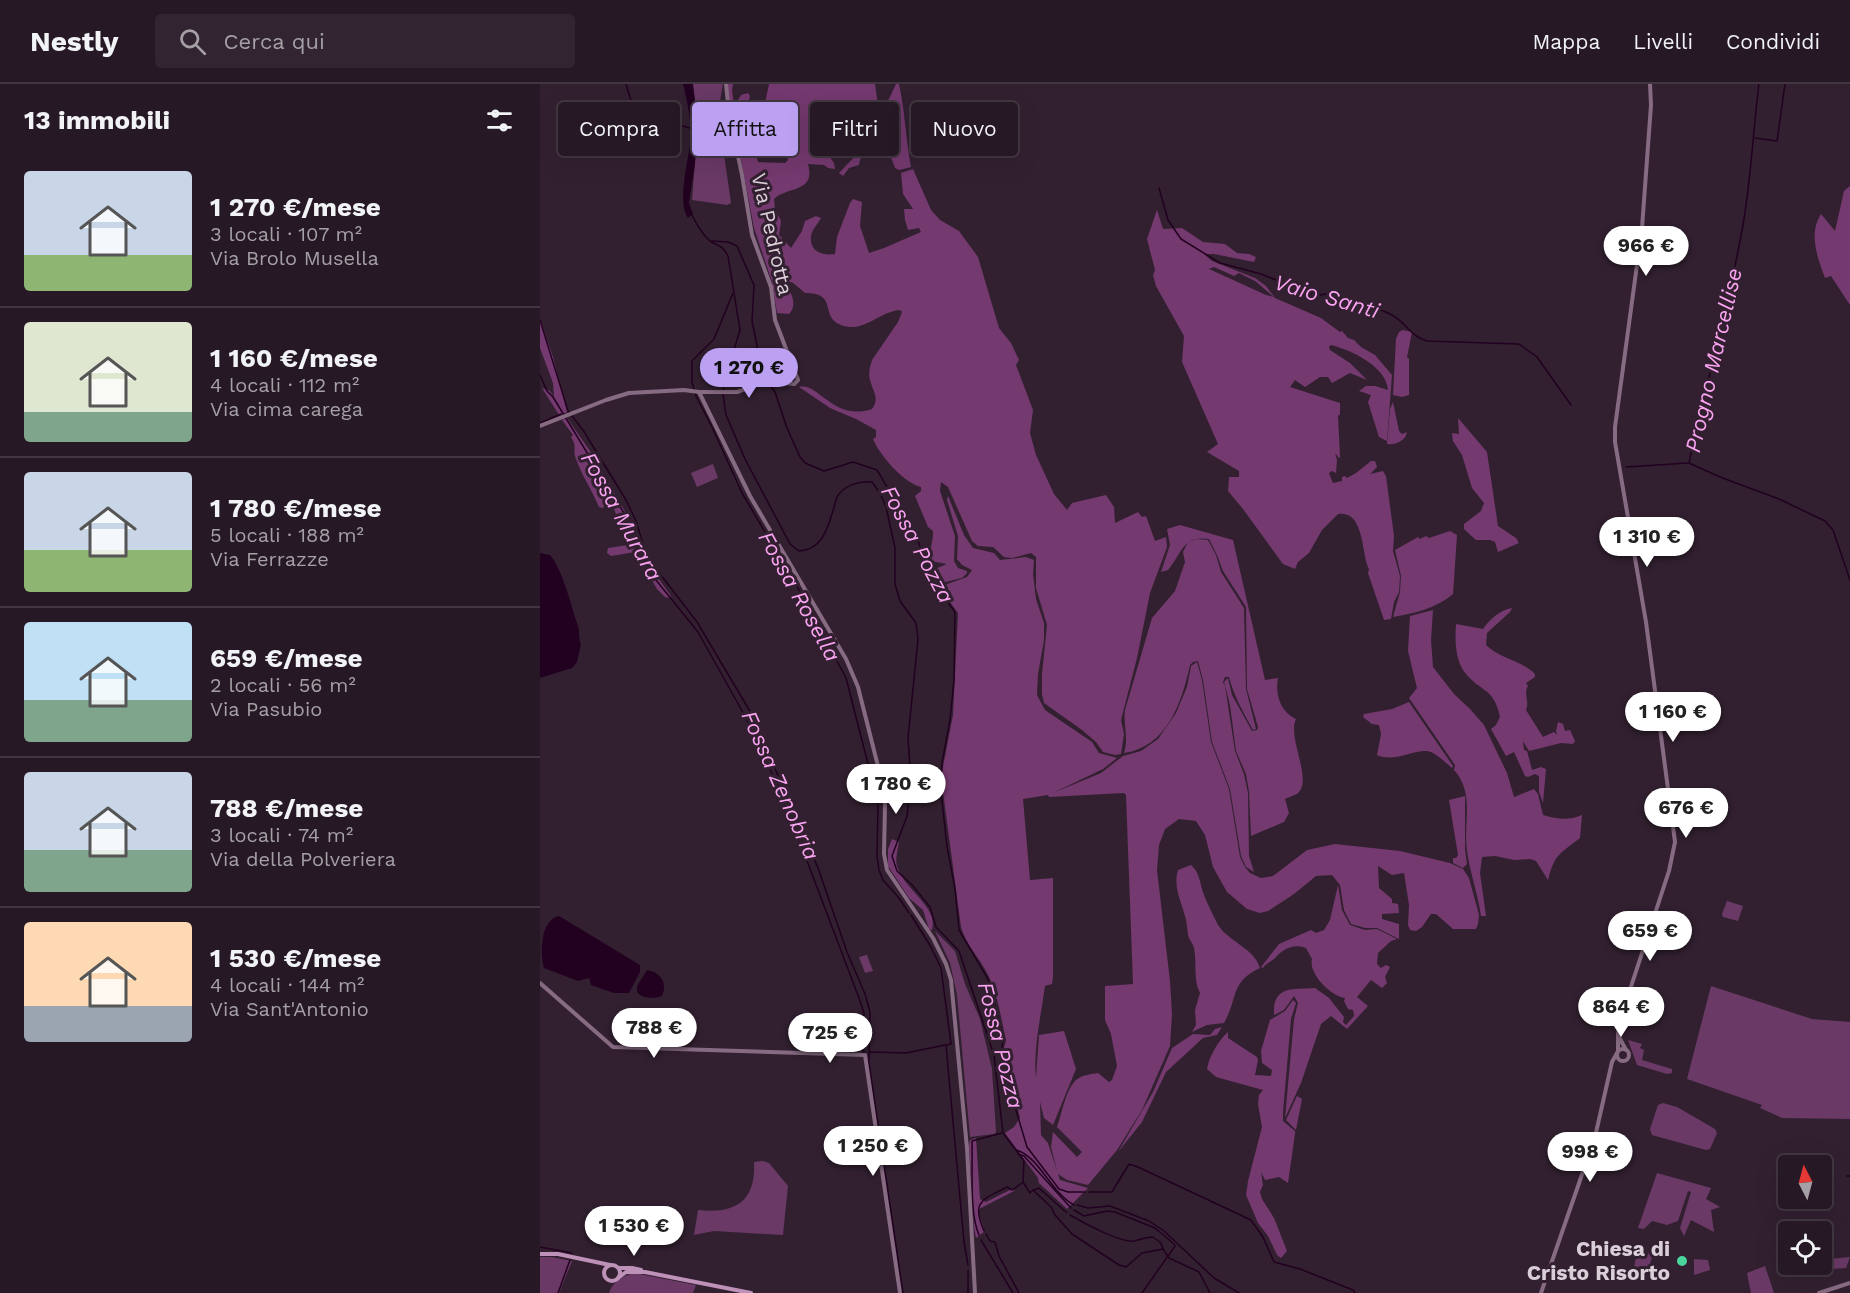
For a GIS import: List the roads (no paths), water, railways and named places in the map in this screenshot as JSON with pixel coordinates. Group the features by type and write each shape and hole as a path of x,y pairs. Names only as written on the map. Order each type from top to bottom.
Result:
{"main road":[{"path":"540,1254 558,1254 618,1268 632,1268 751,1293"},
{"path":"587,1260 601,1266 609,1280 618,1278 626,1272 645,1272"},
{"path":"604,1273 610,1265"},
{"path":"618,1268 620,1274 618,1278"}],"street":[{"name":"Via Pedrotta","path":"698,391 729,393 769,383 794,384 798,380 797,372 776,320 771,287 752,235 729,113 726,84"},
{"path":"1620,1060 1617,1052 1618,1034 1672,857 1674,830 1646,622 1615,442 1615,427 1642,228 1651,105 1650,84"},
{"path":"540,426 629,393 698,391 750,496 823,617 853,673 884,795 884,854 887,870 933,938 948,971 968,1148 975,1293"},
{"path":"540,983 613,1047 865,1055 900,1293"},
{"path":"1612,1066 1628,1058 1618,1034"},
{"path":"1541,1293 1595,1137 1612,1066 1617,1052 1626,1050"},
{"path":"1820,1293 1850,1283"}],"waterway":[{"path":"626,84 635,114 690,128"},
{"path":"692,84 694,102"},
{"name":"Progno Marcellise","path":"1759,84 1743,225 1689,463 1779,499 1825,521 1833,530 1850,580"},
{"path":"1755,138 1777,141 1785,84"},
{"name":"Vaio Santi","path":"1159,188 1168,220 1181,239 1220,263 1261,274 1316,296 1325,294 1382,311 1396,317 1416,335 1427,341 1519,344 1537,357 1571,405"},
{"path":"691,213 704,235 722,248 728,256 740,330 724,383 726,415 745,459 790,544 799,551 815,545 826,532 837,497 844,489 852,485 872,482 886,507 895,548 895,584 900,601 916,623 918,639 908,738 911,780 907,816 892,856 897,871 930,907 936,927 959,951 994,1055 1003,1133 1024,1161 1023,1182 1030,1193 1033,1190 1051,1207 1072,1234 1119,1265 1126,1267 1142,1253 1163,1249 1169,1258 1199,1272 1210,1293"},
{"name":"Fossa Pozza","path":"712,241 728,242 737,246 754,285 752,321 763,375 775,392 800,457 805,463 824,471 853,462 877,470 916,536 935,585 955,612 954,680 942,763 941,792 959,930 988,979 1003,1036 1002,1051 1010,1090 1027,1147 1059,1189 1068,1192 1085,1192"},
{"name":"Fossa Rosella","path":"733,293 714,339 692,361 692,382 696,396 742,493 797,586 846,678 878,803 879,870 883,880 909,913"},
{"name":"Fossa Zenobria","path":"540,320 568,411 583,430 626,500 636,521 647,557 697,622 751,713 818,868 870,1012 869,1063 903,1293"},
{"name":"Fossa Murara","path":"540,375 547,391 553,397 627,518 643,564 698,632 746,718 782,795 859,998 864,1013 863,1052 865,1052"},
{"path":"540,423 561,414"},
{"name":"Vaio Santi","path":"1626,467 1688,463"},
{"name":"Fossa Rosella","path":"911,915 941,968 951,1044 946,1045 968,1265"},
{"name":"Fossa Murara","path":"870,1052 906,1053 945,1045"},
{"path":"979,1235 973,1202 972,1141 1002,1133"},
{"name":"Fossa Pozza","path":"1016,1150 1032,1159 1058,1192 1074,1205"},
{"path":"1018,1154 1024,1156 1071,1208"},
{"name":"Fossa Pozza","path":"1089,1192 1112,1192 1129,1164 1138,1167 1251,1220 1263,1237 1274,1262 1300,1269 1353,1290 1355,1293"},
{"path":"984,1231 979,1213 981,1203 1007,1187 1012,1190 1022,1183"},
{"path":"1034,1190 1039,1188 1067,1213"},
{"path":"1077,1205 1088,1208 1110,1206 1149,1221 1164,1231 1214,1278 1239,1293"},
{"path":"1074,1210 1084,1216 1107,1211 1115,1212 1155,1228 1174,1244 1175,1246 1142,1293"},
{"path":"1070,1215 1120,1239 1134,1241 1153,1237 1161,1243 1163,1249"},
{"path":"986,1234 990,1241 995,1242 999,1256 1019,1293"},
{"path":"981,1240 1013,1293"},
{"path":"540,1247 572,1253"},
{"path":"558,1293 570,1260"},
{"name":"Fossa Rosella","path":"968,1270 968,1293"}],"place":[{"name":"Chiesa di Cristo Risorto","path":"1682,1261"}]}
